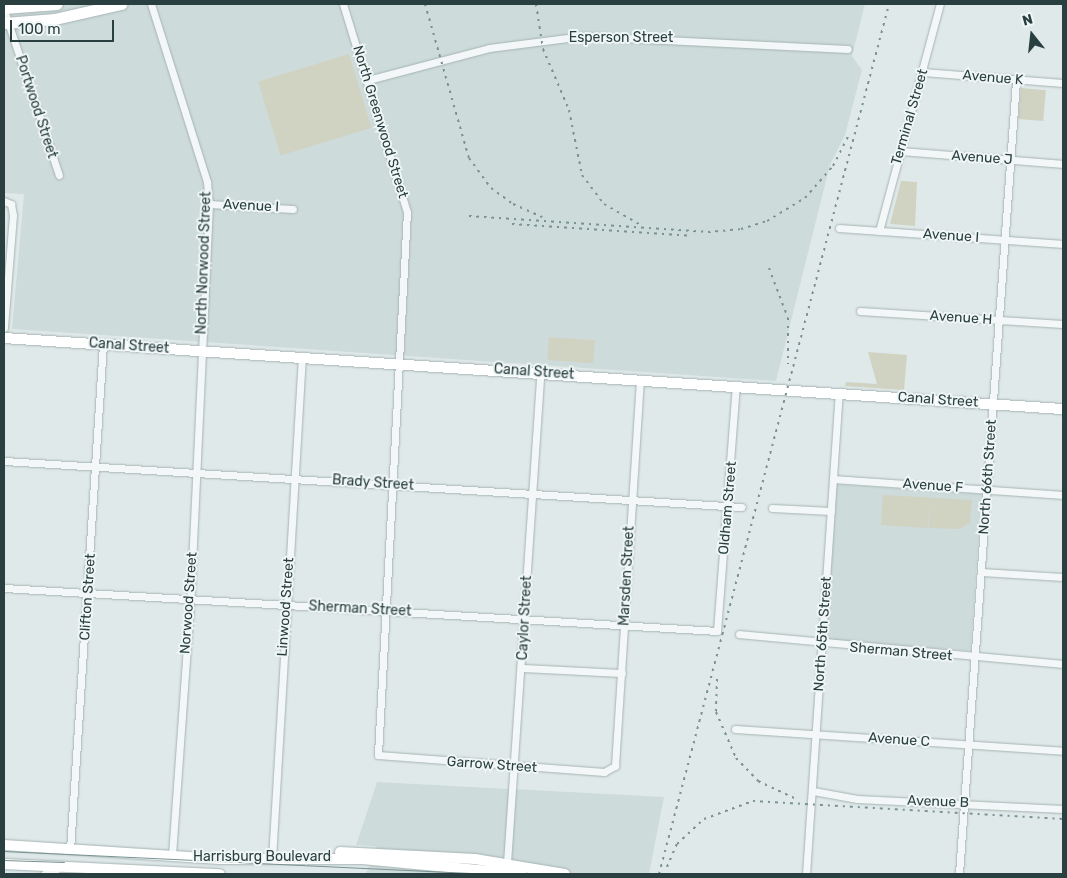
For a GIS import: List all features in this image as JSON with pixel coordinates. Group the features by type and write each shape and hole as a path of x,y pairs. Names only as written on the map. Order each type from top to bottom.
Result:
{"main road":[{"path":"4,9 57,4"},
{"path":"6,23 55,19 121,4"}],"street":[{"name":"North Norwood Street","path":"151,4 207,182 209,204 201,351"},
{"name":"North Greenwood Street","path":"343,4 368,80 407,212 377,751"},
{"name":"Terminal Street","path":"879,231 924,72 940,4"},
{"name":"Portwood Street","path":"4,9 6,23 59,175"},
{"name":"Esperson Street","path":"368,80 489,48 583,36 848,49"},
{"name":"Avenue K","path":"924,72 1063,83"},
{"name":"North 66th Street","path":"959,874 970,745 1016,80"},
{"name":"Avenue J","path":"901,152 1063,164"},
{"path":"4,328 7,203"},
{"name":"Avenue I","path":"209,204 293,208"},
{"name":"Avenue I","path":"839,228 1063,244"},
{"name":"Avenue H","path":"860,311 1063,324"},
{"name":"Canal Street","path":"4,338 398,362 1063,409"},
{"name":"Clifton Street","path":"70,850 103,344"},
{"name":"Norwood Street","path":"172,856 190,598 201,351"},
{"name":"Linwood Street","path":"272,859 302,356"},
{"name":"Caylor Street","path":"507,863 522,668 540,373"},
{"name":"Marsden Street","path":"610,771 617,759 631,500 640,379"},
{"name":"Oldham Street","path":"717,631 729,506 736,385"},
{"name":"North 65th Street","path":"806,874 839,393"},
{"name":"Brady Street","path":"4,461 742,507"},
{"name":"Avenue F","path":"833,479 1063,495"},
{"path":"772,508 831,511"},
{"path":"981,572 1063,577"},
{"name":"Sherman Street","path":"4,588 717,631"},
{"name":"Sherman Street","path":"739,634 822,645 1063,664"},
{"path":"522,668 622,673"},
{"name":"Avenue C","path":"735,730 1063,751"},
{"name":"Garrow Street","path":"377,751 386,758 610,771"},
{"name":"Avenue B","path":"813,791 857,799 1063,809"},
{"name":"Harrisburg Boulevard","path":"4,845 172,856 362,859 521,874"},
{"path":"272,859 359,852 507,863 565,874"},
{"name":"Harrisburg Boulevard","path":"4,864 126,872 220,874"},
{"path":"44,874 65,867"}],"shaded area":[{"path":"4,4 865,4 852,56 862,70 845,135 830,165 776,381 12,329 24,194 4,193"},
{"path":"836,484 982,494 971,651 825,641"},
{"path":"377,782 664,797 649,874 366,874 376,846 356,845"}],"green space":[{"path":"349,54 372,128 281,155 258,82"},
{"path":"1021,88 1046,90 1043,121 1018,119"},
{"path":"901,181 917,182 915,226 890,224"},
{"path":"549,337 595,340 593,363 547,360"},
{"path":"868,352 907,355 904,390 845,386 846,382 877,384"},
{"path":"883,495 972,500 970,523 959,529 929,528 931,499 928,528 881,525"}],"tram line":[{"path":"4,851 491,874"},
{"path":"4,860 64,862"}],"railway":[{"path":"425,4 469,158 491,188 513,204 542,217"},
{"path":"536,4 543,49 569,110 582,175 604,204 639,224"},
{"path":"659,874 889,4"},
{"path":"469,216 708,232 741,229 767,221 805,198 833,166 848,137"},
{"path":"512,224 691,236"},
{"path":"769,268 788,318 788,364"},
{"path":"717,679 716,712 736,758 758,781 796,799"},
{"path":"667,867 677,844 704,819 753,801 1063,819"}]}
